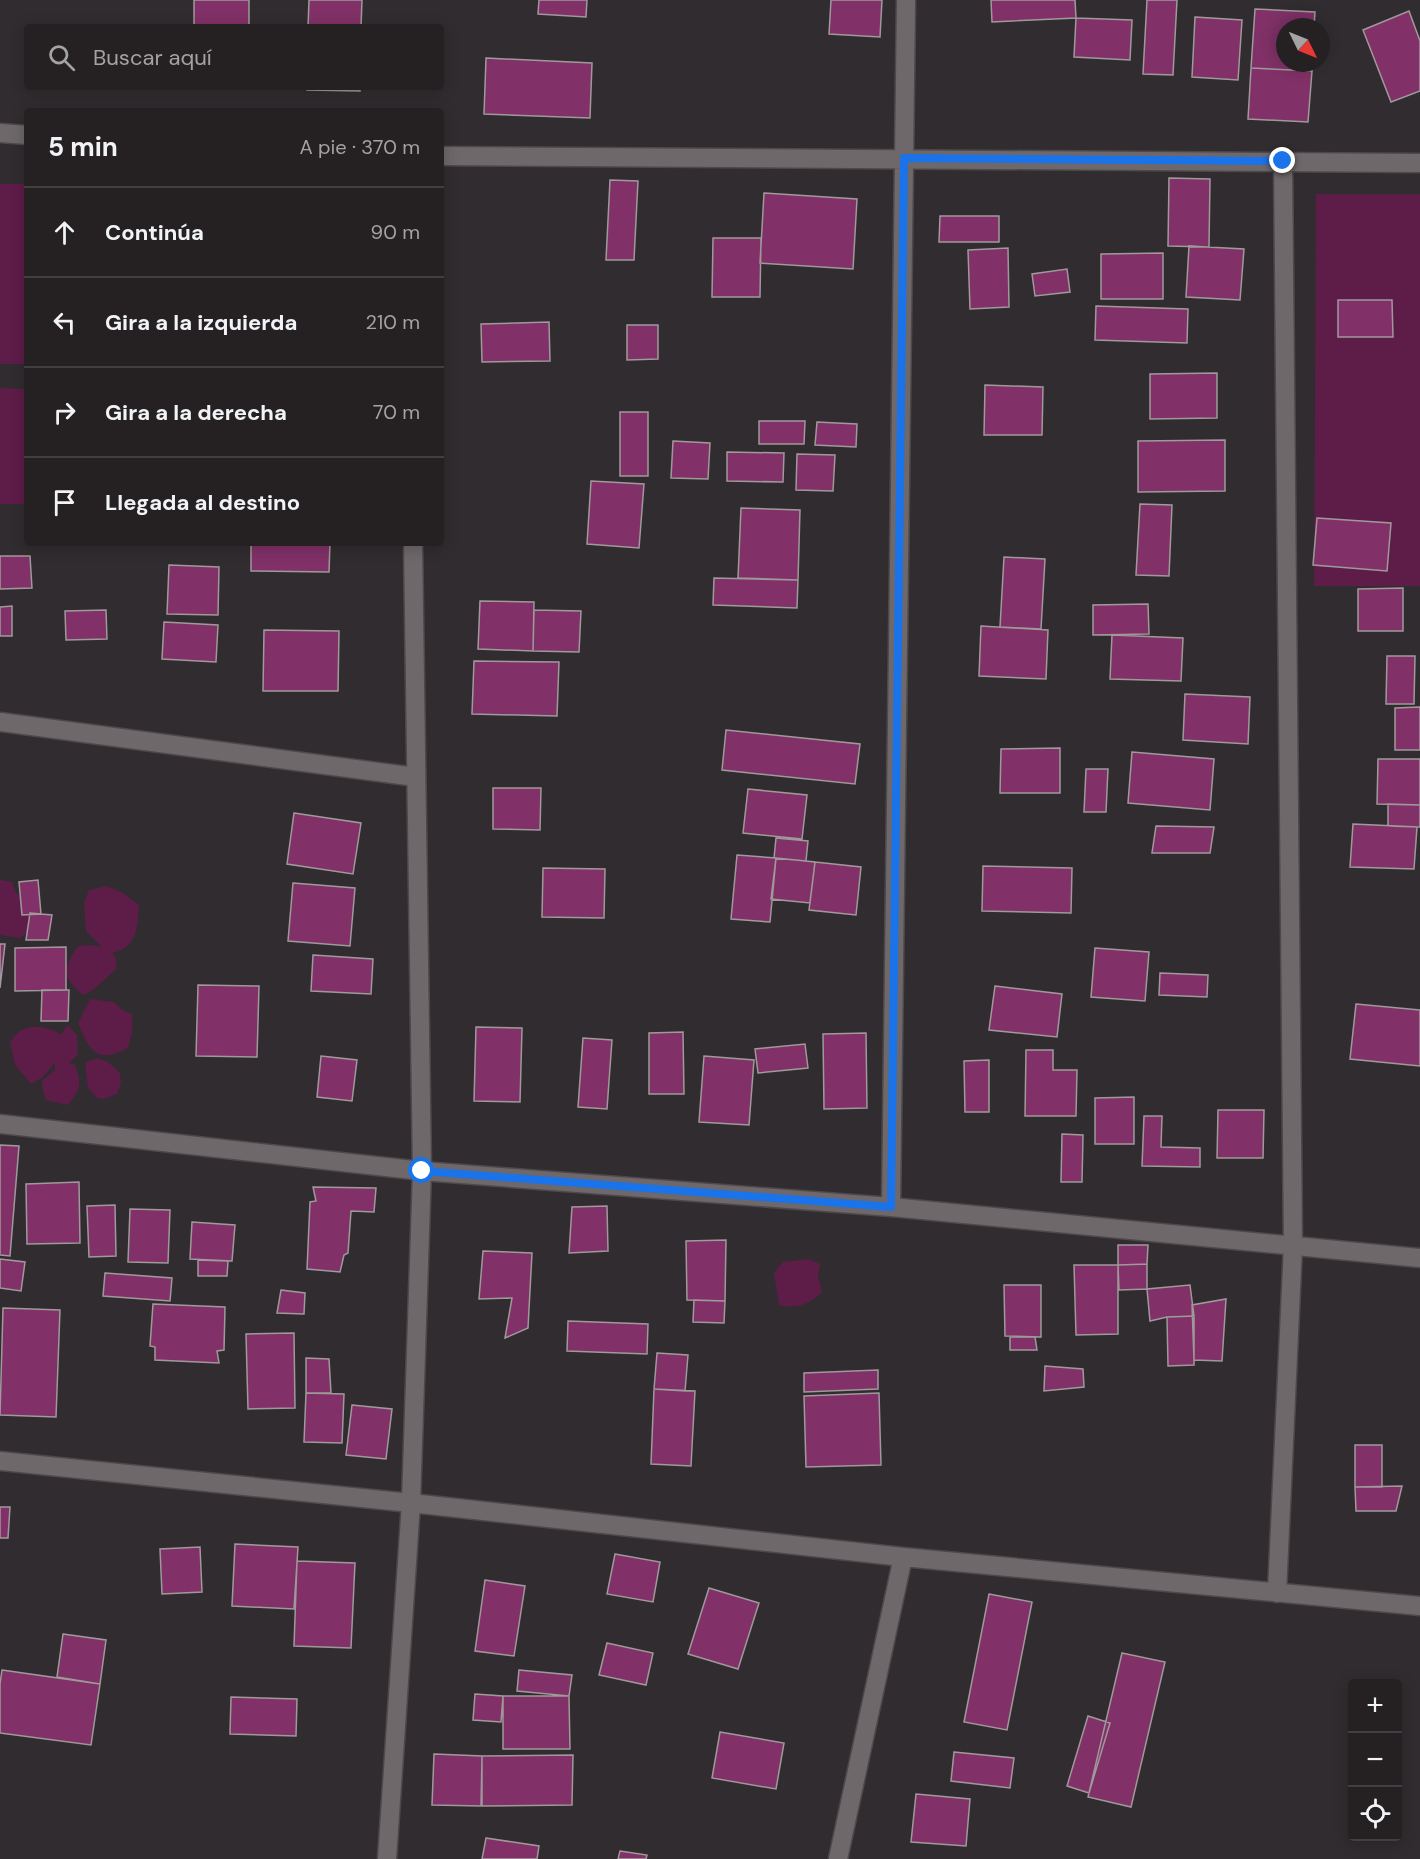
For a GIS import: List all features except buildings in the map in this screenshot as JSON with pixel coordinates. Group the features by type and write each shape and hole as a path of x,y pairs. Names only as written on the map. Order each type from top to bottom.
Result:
{"street":[{"path":"891,1207 906,0"},
{"path":"0,133 24,135"},
{"path":"444,156 1420,163"},
{"path":"1277,1593 1293,1246 1283,161"},
{"path":"387,1859 411,1503 422,1171 413,546"},
{"path":"0,722 416,777"},
{"path":"0,1124 422,1171 891,1207 1420,1258"},
{"path":"0,1461 903,1557 1420,1606"},
{"path":"838,1859 903,1557"}],"shaded area":[{"path":"0,184 24,184 24,364 0,364"},
{"path":"1316,194 1420,194 1420,586 1314,586"},
{"path":"0,388 24,389 24,504 0,504"},
{"path":"0,880 12,882 30,913 29,931 20,938 0,935"},
{"path":"107,886 123,893 139,905 137,929 127,946 112,953 116,958 116,969 93,990 83,995 71,983 67,967 78,946 102,947 86,931 84,903 89,890"},
{"path":"90,999 114,1002 122,1010 132,1014 132,1032 128,1048 117,1053 102,1055 91,1048 78,1023"},
{"path":"67,1025 77,1035 78,1054 69,1063 75,1065 79,1077 78,1090 68,1105 46,1100 42,1088 42,1081 55,1070 55,1062 43,1077 31,1084 15,1065 10,1042 19,1032 30,1027 41,1027 61,1035"},
{"path":"97,1058 108,1062 120,1073 121,1083 117,1094 104,1099 97,1098 88,1088 85,1063"},
{"path":"809,1259 820,1264 818,1276 822,1292 802,1305 779,1305 774,1273 783,1262"}],"route":[{"path":"422,1171 891,1207 904,158 1283,161"}]}
